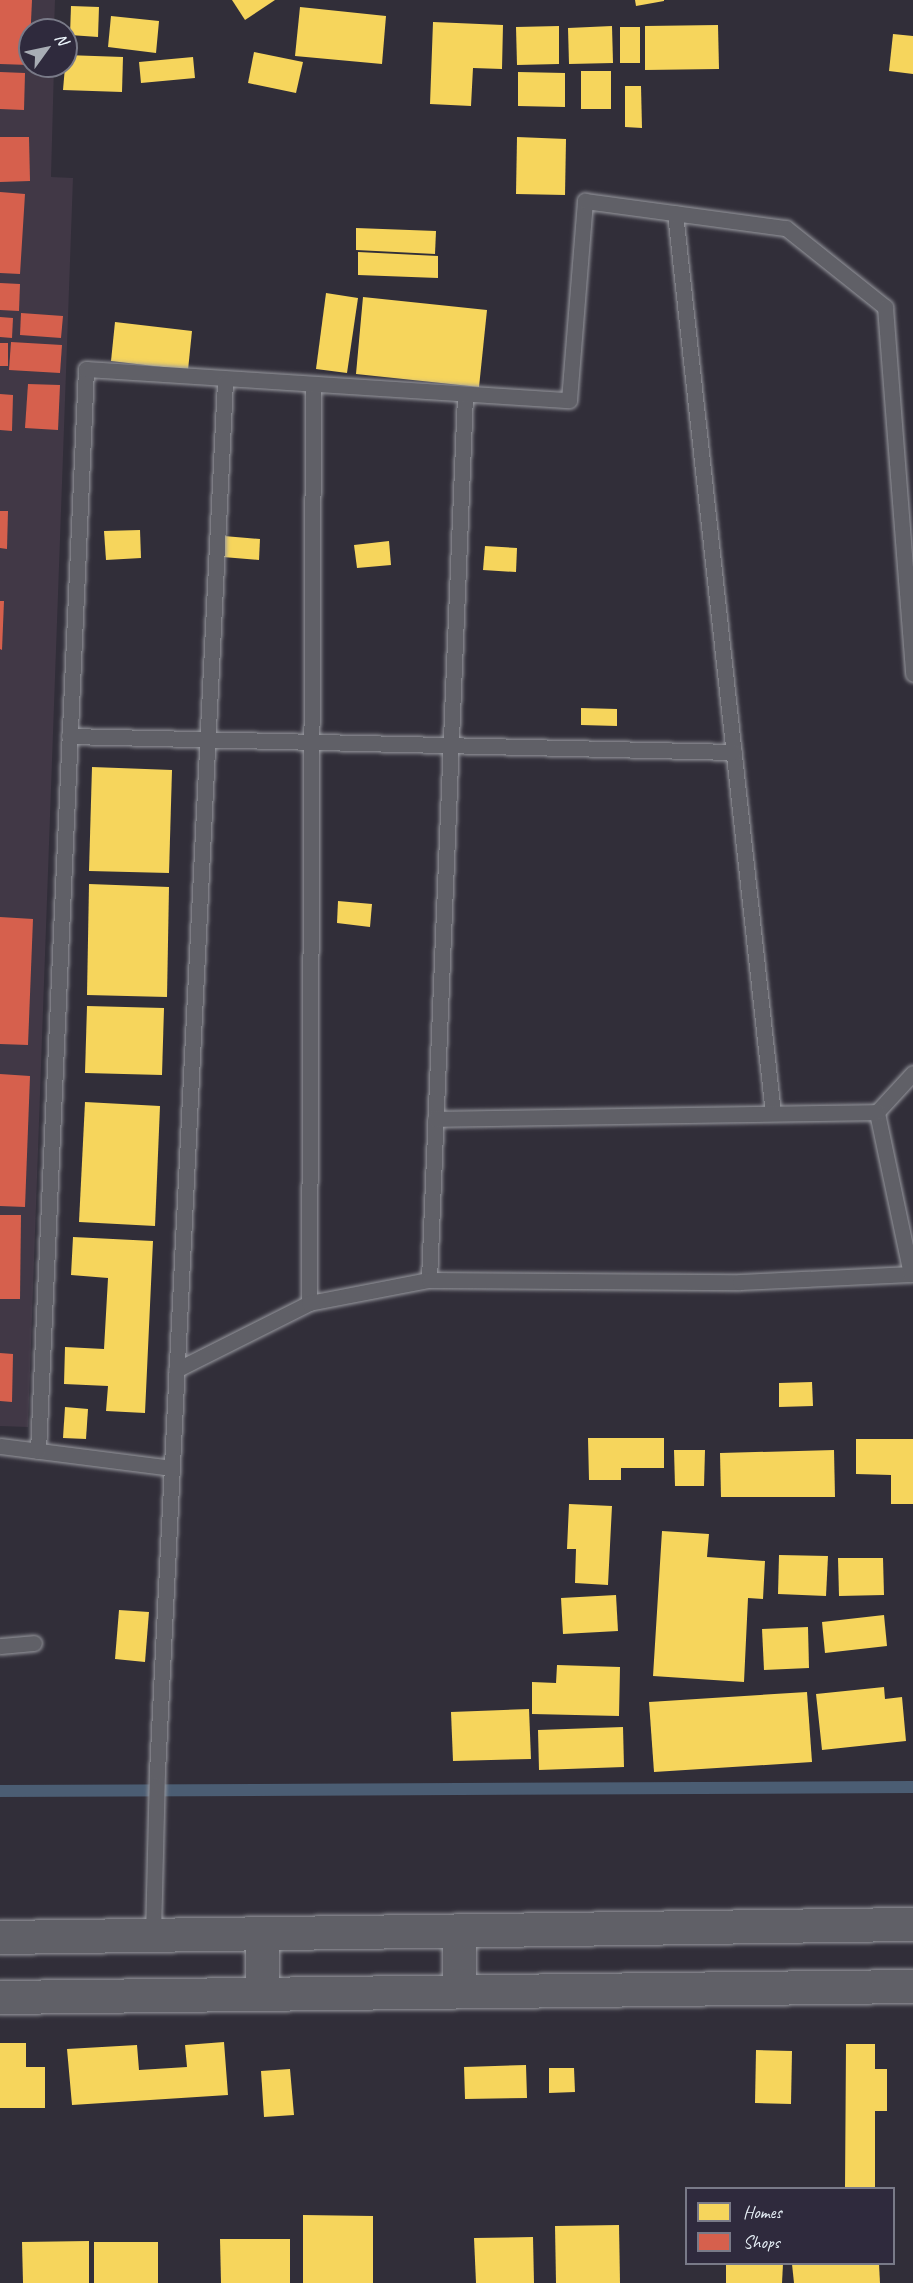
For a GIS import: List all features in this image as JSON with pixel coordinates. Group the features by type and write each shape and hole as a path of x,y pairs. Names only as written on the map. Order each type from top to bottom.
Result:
{"main road":[{"path":"0,1937 913,1924"},
{"path":"459,1931 459,1990"},
{"path":"262,1934 262,1993"},
{"path":"0,1997 913,1986"}],"lane":[{"path":"38,1451 86,369 225,382 313,384 465,397 568,400 585,201 786,228 885,307 913,674"},
{"path":"675,213 773,1113"},
{"path":"153,1935 156,1772 225,382"},
{"path":"309,1303 313,384"},
{"path":"429,1280 465,397"},
{"path":"69,736 734,752"},
{"path":"435,1119 877,1112 913,1073"},
{"path":"176,1370 309,1303 429,1280 740,1282 911,1274 877,1112"},
{"path":"0,1446 171,1468"},
{"path":"0,1646 33,1643"}],"shaded area":[{"path":"0,0 55,0 54,18 18,18 18,78 54,78 51,177 73,178 28,1427 0,1426"}],"building: Homes":[{"path":"232,0 275,0 245,20"},
{"path":"635,0 664,0 664,1 636,6"},
{"path":"71,6 99,7 98,37 78,36 78,18 71,18"},
{"path":"300,7 386,16 382,64 295,56"},
{"path":"111,16 159,21 156,53 108,47"},
{"path":"433,22 503,25 502,69 473,68 471,106 430,104"},
{"path":"718,25 719,69 645,70 645,26"},
{"path":"559,26 559,64 517,65 516,27"},
{"path":"612,26 613,63 569,64 568,28"},
{"path":"620,27 640,27 640,63 620,63"},
{"path":"893,34 913,36 913,74 889,71"},
{"path":"254,52 303,62 296,93 248,83"},
{"path":"78,55 123,57 122,92 63,90 64,78 78,78"},
{"path":"193,57 195,78 141,83 139,62"},
{"path":"581,71 611,71 611,109 581,109"},
{"path":"518,72 565,73 565,107 518,106"},
{"path":"625,86 641,86 642,128 625,127"},
{"path":"517,137 566,139 565,195 516,194"},
{"path":"356,228 436,231 435,254 356,250"},
{"path":"358,252 438,256 438,278 358,275"},
{"path":"326,293 358,298 347,373 316,369"},
{"path":"363,297 487,310 479,387 356,374"},
{"path":"115,322 192,331 188,370 111,361"},
{"path":"140,530 141,558 106,560 104,531"},
{"path":"224,536 260,539 259,560 223,557"},
{"path":"389,541 391,565 357,568 354,545"},
{"path":"485,546 517,548 516,572 483,570"},
{"path":"581,708 617,709 617,726 581,725"},
{"path":"92,767 172,770 169,873 89,871"},
{"path":"89,884 169,887 167,997 87,995"},
{"path":"338,901 372,904 370,927 337,923"},
{"path":"87,1006 164,1008 162,1075 85,1073"},
{"path":"85,1102 160,1106 155,1226 79,1222"},
{"path":"73,1237 153,1241 145,1413 106,1411 108,1386 64,1384 65,1347 104,1349 108,1278 71,1275"},
{"path":"812,1382 813,1406 779,1407 779,1383"},
{"path":"65,1407 88,1409 86,1439 63,1438"},
{"path":"588,1438 664,1438 664,1468 621,1468 621,1480 589,1480"},
{"path":"856,1439 913,1439 913,1504 891,1504 891,1475 856,1474"},
{"path":"674,1450 705,1450 704,1486 675,1486"},
{"path":"834,1450 835,1497 721,1497 720,1453"},
{"path":"569,1504 612,1506 608,1585 575,1583 576,1549 567,1549"},
{"path":"662,1531 709,1534 707,1557 765,1561 763,1599 748,1598 744,1682 653,1676"},
{"path":"779,1555 828,1556 826,1596 778,1594"},
{"path":"838,1558 883,1558 884,1595 839,1596"},
{"path":"616,1595 618,1631 563,1634 561,1598"},
{"path":"119,1610 149,1612 145,1662 115,1659"},
{"path":"884,1615 887,1646 825,1653 822,1622"},
{"path":"808,1627 809,1668 764,1670 762,1629"},
{"path":"557,1665 620,1667 619,1716 532,1714 532,1682 556,1683"},
{"path":"884,1687 885,1699 902,1697 906,1741 822,1750 816,1694"},
{"path":"807,1692 812,1762 654,1772 649,1702"},
{"path":"529,1709 531,1759 453,1761 451,1712"},
{"path":"623,1727 624,1767 539,1770 538,1730"},
{"path":"224,2042 228,2095 72,2105 67,2049 137,2045 139,2070 187,2067 185,2045"},
{"path":"0,2043 26,2043 26,2067 45,2067 45,2108 0,2108"},
{"path":"846,2044 875,2044 875,2069 887,2069 887,2111 875,2111 875,2187 845,2187"},
{"path":"756,2050 792,2051 791,2104 755,2103"},
{"path":"526,2065 527,2098 465,2099 464,2067"},
{"path":"549,2068 574,2068 575,2092 549,2093"},
{"path":"290,2069 294,2115 264,2117 261,2071"},
{"path":"303,2215 373,2216 373,2283 303,2283"},
{"path":"619,2225 620,2283 556,2283 555,2226"},
{"path":"533,2237 534,2283 476,2283 474,2238"},
{"path":"220,2239 290,2239 290,2283 221,2283"},
{"path":"89,2241 89,2283 23,2283 22,2242"},
{"path":"94,2242 158,2242 158,2283 94,2283"},
{"path":"726,2265 783,2265 782,2283 726,2283"},
{"path":"792,2265 879,2265 880,2283 794,2283"}],"building: Shops":[{"path":"0,0 32,0 31,18 18,18 18,65 0,64"},
{"path":"0,72 18,73 18,78 25,78 24,110 0,109"},
{"path":"0,137 29,137 30,181 0,182"},
{"path":"0,192 25,194 20,274 0,273"},
{"path":"0,283 20,284 19,311 0,310"},
{"path":"21,313 63,316 61,338 20,335"},
{"path":"0,317 13,318 12,338 0,337"},
{"path":"11,342 62,345 60,373 9,370"},
{"path":"0,343 8,343 8,366 0,366"},
{"path":"28,384 60,385 58,430 25,428"},
{"path":"0,394 13,395 12,431 0,430"},
{"path":"0,511 8,511 7,549 0,548"},
{"path":"0,601 4,601 2,650 0,649"},
{"path":"0,917 33,919 28,1045 0,1044"},
{"path":"0,1074 30,1076 25,1207 0,1206"},
{"path":"0,1215 21,1215 20,1299 0,1299"},
{"path":"0,1353 13,1354 12,1402 0,1401"}],"waterway":[{"path":"0,1791 913,1787"}]}
